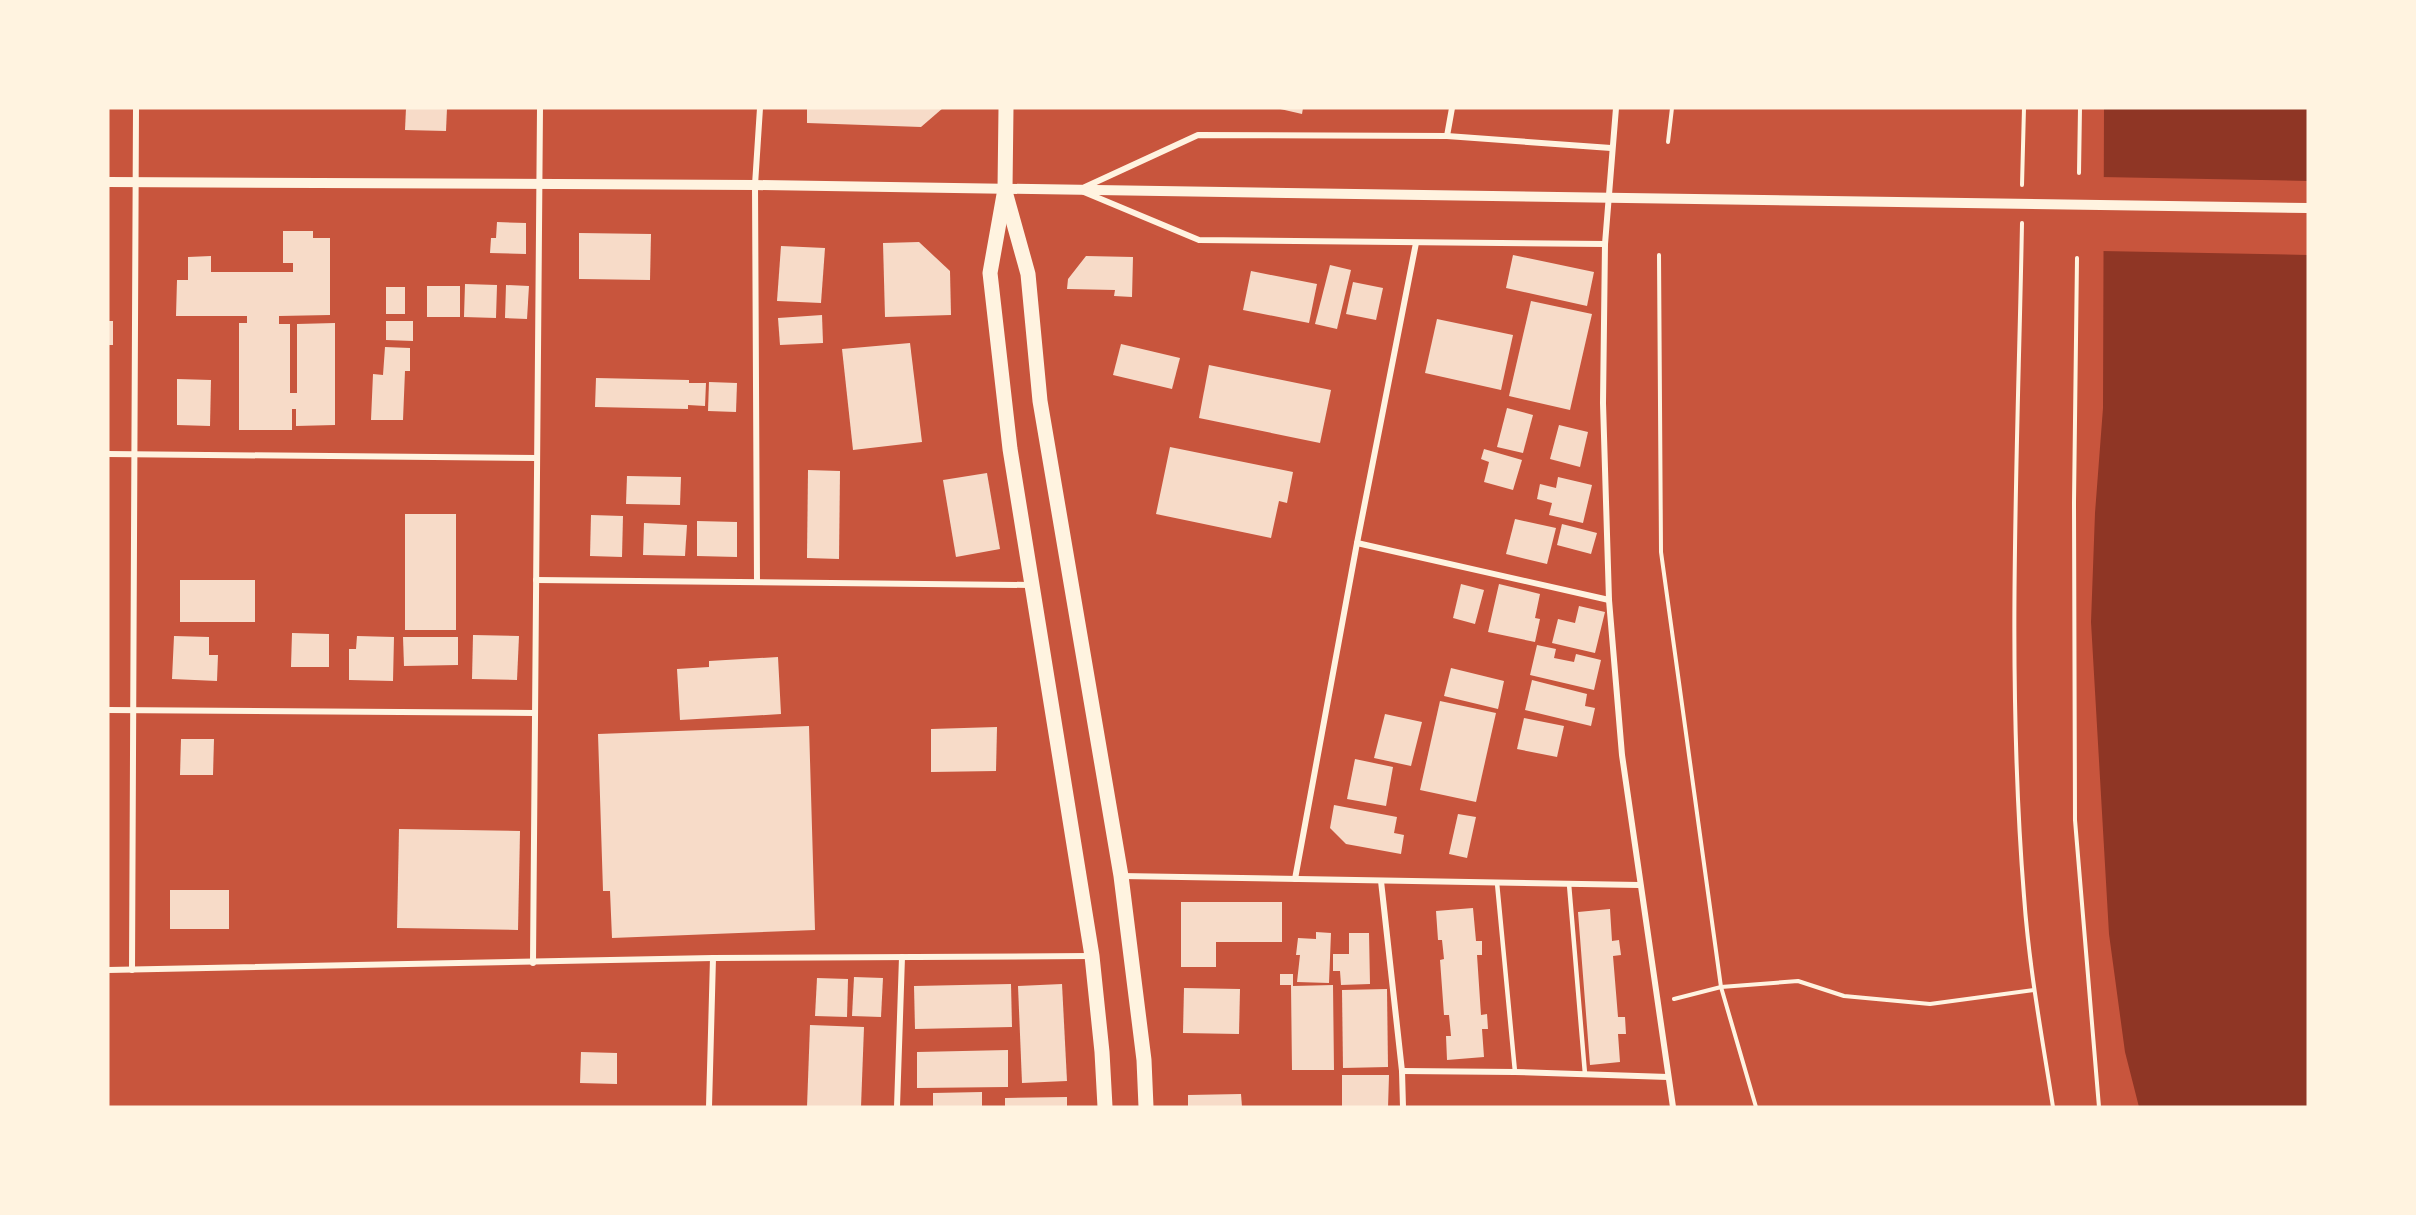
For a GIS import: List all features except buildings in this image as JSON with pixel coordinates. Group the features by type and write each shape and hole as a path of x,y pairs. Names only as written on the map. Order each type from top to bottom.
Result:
{"main road":[{"path":"1006,108 1005,189 990,273 1010,449 1092,956 1105,1107"},
{"path":"1005,189 1028,274 1040,401 1121,876 1144,1060 1146,1107"}],"street":[{"path":"132,970 136,108"},
{"path":"533,963 540,108"},
{"path":"757,582 755,185 760,108"},
{"path":"1447,136 1452,108"},
{"path":"1616,108 1605,244 1603,403 1609,600 1622,755 1639,885 1673,1107"},
{"path":"1079,190 1198,135 1447,136 1611,148"},
{"path":"108,182 755,185 2308,208"},
{"path":"1079,190 1199,240 1605,244"},
{"path":"1295,879 1357,543 1416,243"},
{"path":"108,454 537,458"},
{"path":"1357,543 1609,600"},
{"path":"536,580 1031,585"},
{"path":"108,710 535,712"},
{"path":"1121,876 1639,885"},
{"path":"1382,881 1402,1071 1402,1107"},
{"path":"108,970 712,958 1092,956"},
{"path":"897,1107 902,957"},
{"path":"709,1107 712,958"},
{"path":"1402,1071 1668,1077"}],"lane":[{"path":"1497,883 1515,1072"},
{"path":"1569,884 1585,1074"}],"path":[{"path":"1668,142 1672,108"},
{"path":"2022,189 2024,108"},
{"path":"2079,174 2080,108"},
{"path":"2022,212 2015,725 2024,898 2034,990 2053,1107"},
{"path":"1659,255 1661,552 1721,987 1756,1107"},
{"path":"2077,258 2074,502 2075,820 2100,1107"},
{"path":"1658,1003 1721,987 1798,981 1844,996 1930,1004 2034,990"}],"shaded area":[{"path":"2104,108 2308,108 2308,1107 2139,1107 2125,1052 2109,934 2091,622 2095,513 2103,408"}],"pier":[{"path":"2101,177 2308,181 2308,255 2101,251"}]}
